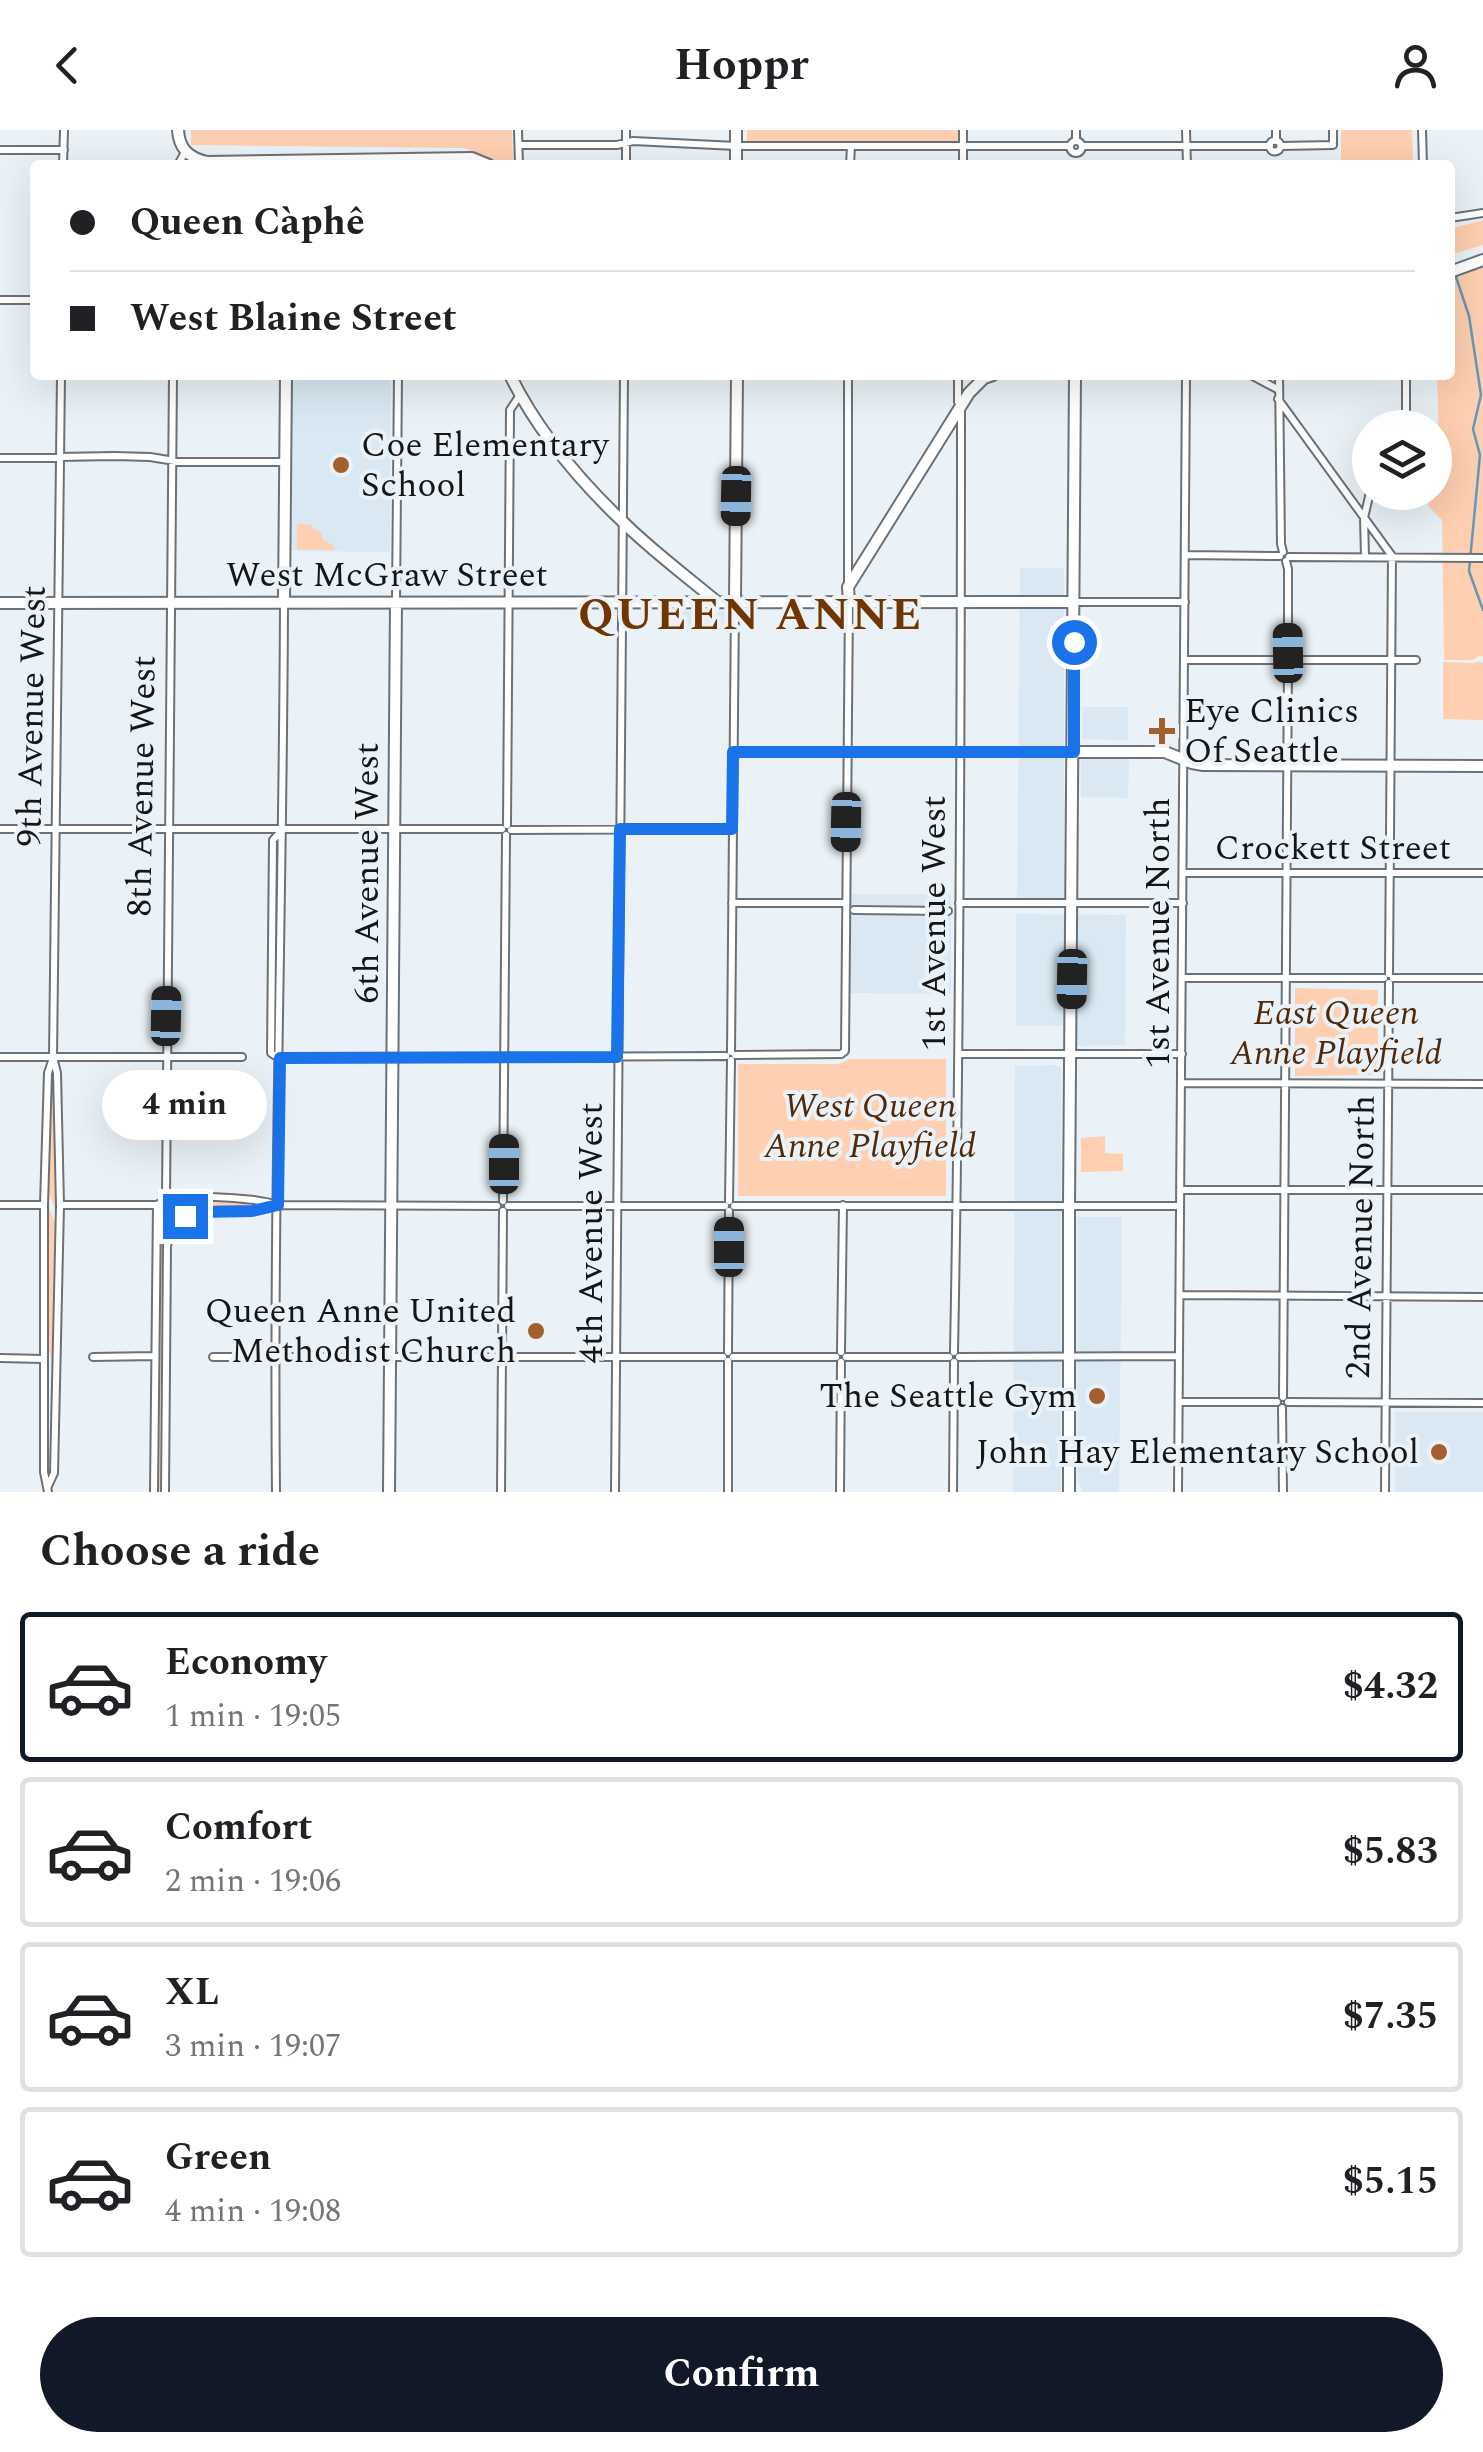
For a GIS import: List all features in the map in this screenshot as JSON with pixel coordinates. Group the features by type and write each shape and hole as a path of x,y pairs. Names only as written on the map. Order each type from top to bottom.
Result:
{"street":[{"path":"63,160 64,130"},
{"path":"178,130 185,152 197,160"},
{"path":"518,130 519,160"},
{"path":"626,130 626,160"},
{"path":"736,130 736,160"},
{"path":"963,130 963,160"},
{"path":"1076,130 1076,160"},
{"path":"1186,130 1187,160"},
{"path":"1276,130 1276,160"},
{"path":"519,145 626,142 736,146 1333,146 1333,130"},
{"path":"1422,130 1423,160"},
{"path":"850,146 850,160"},
{"path":"0,150 64,150"},
{"path":"181,160 185,152"},
{"path":"436,160 478,160"},
{"path":"1455,217 1483,213"},
{"path":"1455,270 1483,260"},
{"path":"0,300 30,300"},
{"name":"9th Avenue West","path":"48,1489 54,1473 60,1205 54,1057 61,380"},
{"name":"8th Avenue West","path":"166,1198 173,380"},
{"path":"286,380 284,829 272,840 271,1053 280,1058 843,1054 848,380"},
{"name":"6th Avenue West","path":"389,1492 398,380"},
{"path":"512,380 525,405 566,461 622,521 716,602"},
{"name":"4th Avenue West","path":"614,1492 624,380"},
{"path":"728,1492 737,380"},
{"name":"1st Avenue West","path":"953,1492 960,903 958,380"},
{"path":"848,587 960,407 976,384 984,380"},
{"path":"1069,1492 1076,380"},
{"name":"1st Avenue North","path":"1178,1492 1186,380"},
{"path":"1258,380 1278,394 1392,556"},
{"path":"1279,380 1280,544 1288,569 1283,1492"},
{"path":"1406,380 1406,410"},
{"path":"501,1492 510,410 520,395"},
{"path":"1,458 150,457 180,462 285,462"},
{"path":"1365,556 1366,510"},
{"path":"1186,556 1483,558"},
{"name":"2nd Avenue North","path":"1385,1492 1392,556"},
{"path":"1074,602 1185,602"},
{"name":"West McGraw Street","path":"0,603 1074,602"},
{"path":"1185,660 1416,660"},
{"path":"733,752 1158,752 1203,765 1483,766"},
{"path":"0,829 732,829"},
{"name":"Crockett Street","path":"1183,873 1483,873"},
{"path":"732,902 846,902"},
{"name":"Crockett Street","path":"960,903 1182,903"},
{"path":"854,910 948,911"},
{"path":"1182,978 1483,978"},
{"path":"958,1054 1182,1054"},
{"path":"0,1057 242,1057"},
{"name":"9th Avenue West","path":"48,1489 44,1472 44,1205 48,1073 54,1057"},
{"path":"276,1492 280,1058"},
{"path":"1182,1084 1483,1084"},
{"path":"1180,1190 1483,1191"},
{"path":"60,1205 157,1204 166,1198 260,1199 278,1205"},
{"path":"154,1492 157,1204"},
{"path":"0,1205 44,1205"},
{"path":"164,1492 167,1246 175,1226 185,1216 199,1212 252,1211 278,1205 1180,1206"},
{"path":"840,1492 843,1205"},
{"path":"1180,1296 1483,1298"},
{"path":"93,1357 155,1356"},
{"path":"213,1357 1180,1356"},
{"path":"0,1358 44,1358"},
{"path":"1180,1402 1483,1403"}],"shaded area":[{"name":"Coe Elementary School","path":"292,380 391,380 390,552 291,551"},
{"path":"1020,568 1064,568 1064,898 1017,898"},
{"path":"680,611 726,612 726,633 680,633"},
{"path":"1083,707 1128,707 1128,740 1082,739"},
{"path":"1081,759 1129,759 1128,798 1081,797"},
{"path":"850,894 951,894 951,994 849,993"},
{"path":"1016,914 1126,915 1125,1045 1075,1046 1075,1026 1016,1026"},
{"path":"1015,1066 1061,1068 1061,1492 1013,1492"},
{"path":"1077,1217 1122,1217 1119,1492 1083,1492 1077,1477"},
{"name":"John Hay Elementary School","path":"1395,1412 1483,1412 1483,1492 1395,1492"}],"green space":[{"path":"191,130 512,130 513,160 493,160 465,148 191,145"},
{"path":"747,130 960,130 959,142 747,143"},
{"path":"1341,130 1412,130 1413,160 1341,160"},
{"path":"1483,220 1483,245 1455,253 1455,228"},
{"path":"1483,261 1483,657 1473,660 1444,660 1442,520 1432,510 1452,510 1452,410 1438,410 1437,380 1455,380 1455,270"},
{"path":"297,524 312,525 334,550 297,549"},
{"path":"1443,662 1483,663 1483,720 1443,719"},
{"name":"East Queen Anne Playfield","path":"1295,988 1378,990 1378,1075 1295,1076"},
{"name":"West Queen Anne Playfield","path":"850,1059 946,1059 946,1196 738,1196 738,1064 839,1064"},
{"path":"52,1069 56,1086 56,1212 48,1190"},
{"path":"1105,1136 1105,1153 1123,1154 1123,1171 1081,1172 1081,1138"},
{"path":"173,1202 255,1203 182,1212 165,1233 157,1492 160,1214 164,1206"},
{"path":"47,1203 55,1223 54,1367 46,1342"}],"waterway":[{"path":"1455,274 1469,316 1481,395 1473,429 1480,455 1469,571 1483,610"}],"place":[{"name":"Coe Elementary School","path":"341,465"},
{"name":"Eye Clinics Of Seattle","path":"1162,731"},
{"name":"Queen Anne United Methodist Church","path":"536,1331"},
{"name":"The Seattle Gym","path":"1097,1396"},
{"name":"John Hay Elementary School","path":"1439,1452"}],"district":[{"name":"QUEEN ANNE","path":"751,615"}],"route":[{"path":"185,1216 278,1205 280,1058 617,1057 620,829 732,829 733,752 1074,752 1074,642"}]}
